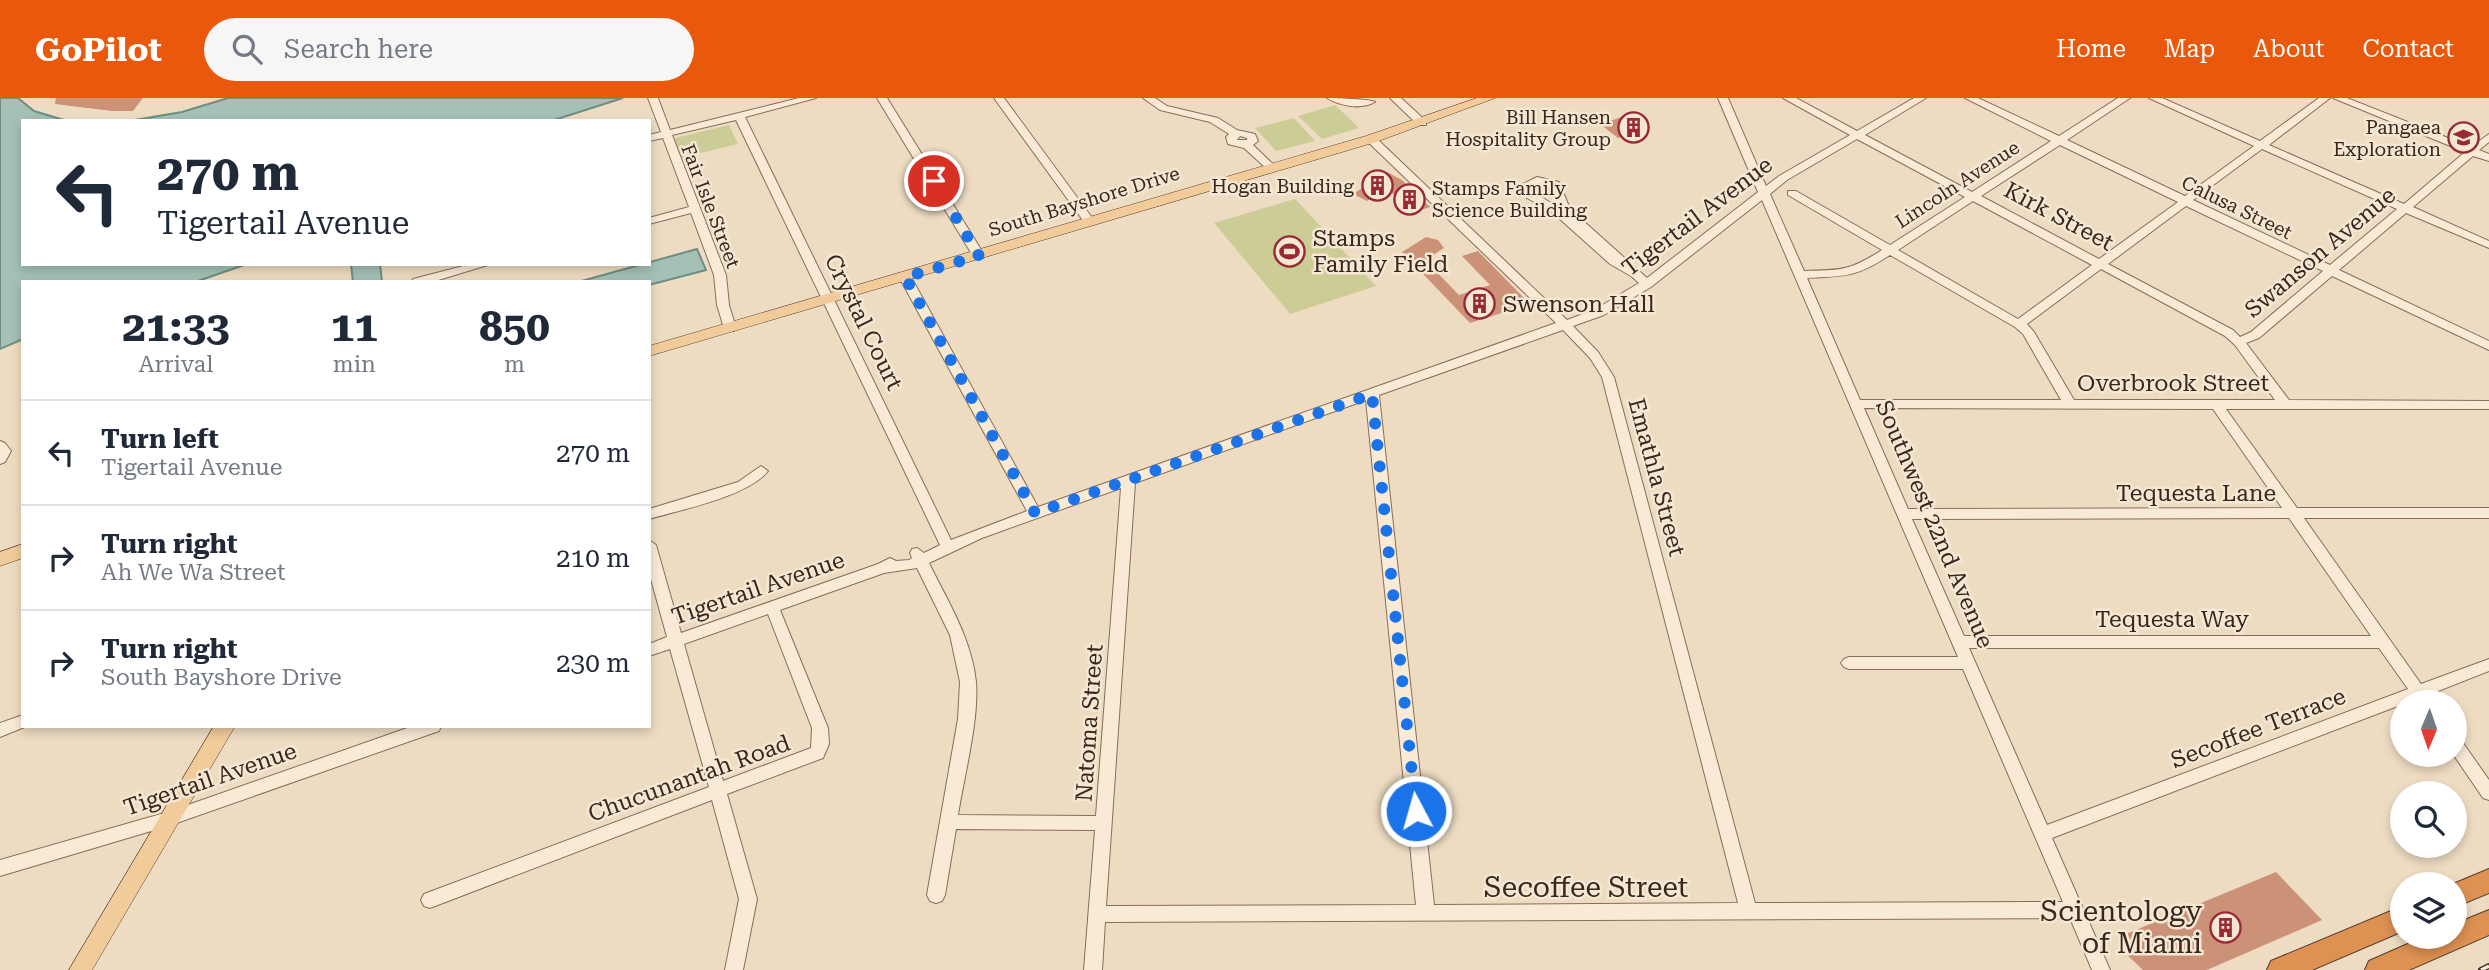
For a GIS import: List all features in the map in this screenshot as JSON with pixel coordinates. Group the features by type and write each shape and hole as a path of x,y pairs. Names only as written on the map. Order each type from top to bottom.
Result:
{"highway":[{"path":"2467,890 2489,881"},
{"path":"2379,970 2489,922"},
{"path":"2281,970 2390,924"}],"main road":[{"name":"South Bayshore Drive","path":"651,350 1371,139 1489,98"},
{"path":"0,559 21,552"},
{"path":"80,970 224,728"}],"street":[{"name":"Fair Isle Street","path":"653,98 664,133 720,275 722,302 730,328"},
{"path":"651,136 811,98"},
{"path":"882,98 979,256"},
{"path":"999,98 1089,222"},
{"path":"1148,98 1164,108 1214,120 1236,134 1251,135 1253,141 1247,145 1271,167"},
{"path":"1332,98 1372,102 1387,98"},
{"path":"1395,98 1422,123"},
{"name":"Southwest 22nd Avenue","path":"1723,98 2101,970"},
{"name":"Kirk Street","path":"1788,98 2222,329 2239,342 2285,404"},
{"name":"Tigertail Avenue","path":"651,649 883,568 904,566 946,544 1566,326 1614,306 1647,284 1783,178 1921,98"},
{"name":"Calusa Street","path":"1970,98 2489,346"},
{"name":"Lincoln Avenue","path":"1800,275 1854,271 2125,98"},
{"path":"2154,98 2489,245"},
{"path":"2019,324 2325,98"},
{"path":"2339,98 2489,158"},
{"name":"Crystal Court","path":"739,116 946,544"},
{"name":"Swanson Avenue","path":"2239,342 2255,335 2489,137"},
{"name":"Emathla Street","path":"1371,139 1566,326 1598,361 1611,383 1749,913"},
{"path":"1755,172 1783,178"},
{"path":"1633,273 1615,262 1556,210 1531,196 1528,184 1537,180 1555,184 1562,206 1647,284"},
{"path":"1792,193 2019,324 2028,332 2070,404"},
{"path":"1744,208 1774,216"},
{"path":"651,220 695,209"},
{"path":"423,280 462,267"},
{"path":"905,277 1035,513"},
{"path":"1372,394 1426,914"},
{"name":"Overbrook Street","path":"1857,404 2489,405"},
{"path":"2217,405 2418,690"},
{"path":"0,446 4,451 0,459"},
{"path":"651,513 743,485 761,471"},
{"name":"Natoma Street","path":"1093,970 1128,480"},
{"name":"Tequesta Lane","path":"1904,514 2489,513"},
{"path":"651,552 720,790 748,899 734,970"},
{"path":"919,556 957,635 967,674 966,719 936,895"},
{"name":"Chucunantah Road","path":"430,900 808,758 817,752 821,744 820,728 772,607"},
{"name":"Tequesta Way","path":"1960,642 2384,642"},
{"path":"1849,663 1968,663"},
{"name":"Secoffee Terrace","path":"2435,690 2489,665"},
{"name":"Secoffee Terrace","path":"2043,834 2390,708"},
{"path":"0,730 21,722"},
{"name":"Tigertail Avenue","path":"0,868 168,819 427,728"},
{"path":"2468,763 2489,793"},
{"path":"948,822 1104,823"},
{"name":"Secoffee Street","path":"1098,914 2075,910"}],"green space":[{"path":"1335,105 1359,128 1322,139 1298,116"},
{"path":"1294,118 1315,141 1276,151 1255,128"},
{"path":"729,125 738,144 680,158 671,139"},
{"name":"Stamps Family Field","path":"1295,199 1376,286 1290,314 1214,223"}],"shaded area":[{"path":"0,98 18,98 34,111 60,119 21,119 21,266 241,266 201,280 21,280 21,340 0,349"},
{"path":"228,98 623,98 557,119 141,119 182,112"},
{"path":"697,249 706,270 651,284 651,280 585,280 636,266 651,266 651,262"},
{"path":"351,266 380,266 382,280 353,280"}],"building":[{"path":"56,98 143,98 133,111 112,111 55,104"},
{"name":"Bill Hansen Hospitality Group","path":"1625,116 1642,130 1618,138 1600,124"},
{"path":"1387,172 1402,180 1430,207 1412,213 1387,188 1367,201 1353,194"},
{"path":"1426,237 1438,240 1444,248 1425,260 1459,295 1490,285 1462,256 1478,251 1530,304 1470,323 1402,252"},
{"name":"Scientology of Miami","path":"2276,872 2322,920 2207,970 2143,970 2123,951 2136,946 2126,934"}],"railway":[{"path":"2481,970 2489,966"}],"place":[{"name":"Bill Hansen Hospitality Group","path":"1634,128"},
{"name":"Pangaea Exploration","path":"2464,138"},
{"name":"Hogan Building","path":"1377,186"},
{"name":"Stamps Family Science Building","path":"1409,199"},
{"name":"Stamps Family Field","path":"1290,251"},
{"name":"Swenson Hall","path":"1480,304"},
{"name":"Scientology of Miami","path":"2225,927"}],"route":[{"path":"934,181 979,256 905,277 1035,513 1372,394 1416,811"}]}
